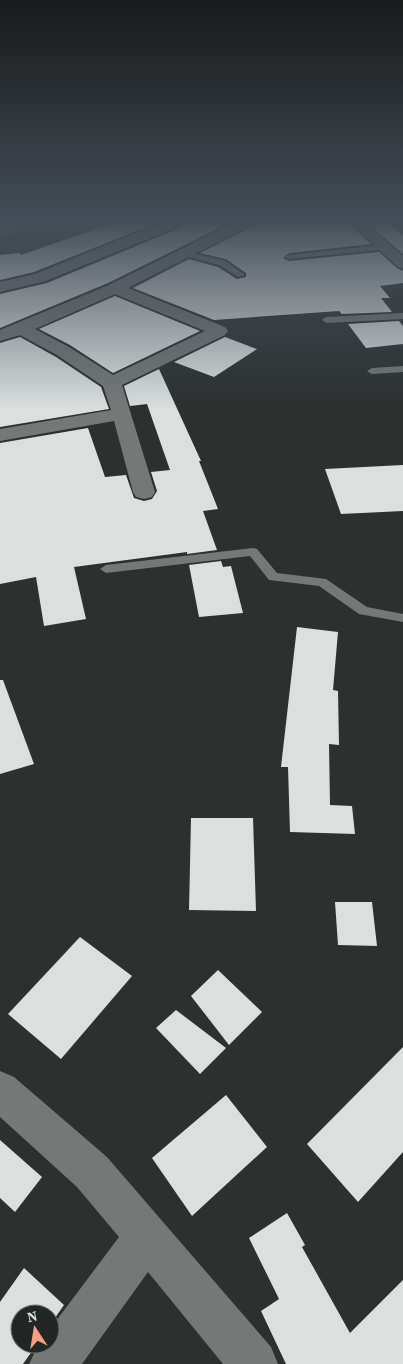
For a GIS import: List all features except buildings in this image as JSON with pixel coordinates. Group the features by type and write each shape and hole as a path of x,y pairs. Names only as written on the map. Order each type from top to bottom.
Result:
{"street":[{"path":"0,287 15,284"},
{"path":"0,336 22,329 124,284"},
{"path":"112,383 219,331 115,288"},
{"path":"22,329 64,351 112,383 144,492"},
{"path":"0,435 122,414"},
{"path":"0,1091 92,1172 254,1364"},
{"path":"53,1364 147,1236"}],"lane":[{"path":"326,320 403,316"},
{"path":"372,371 403,369"},
{"path":"106,569 253,552 273,577 322,582 364,611 403,618"}]}
